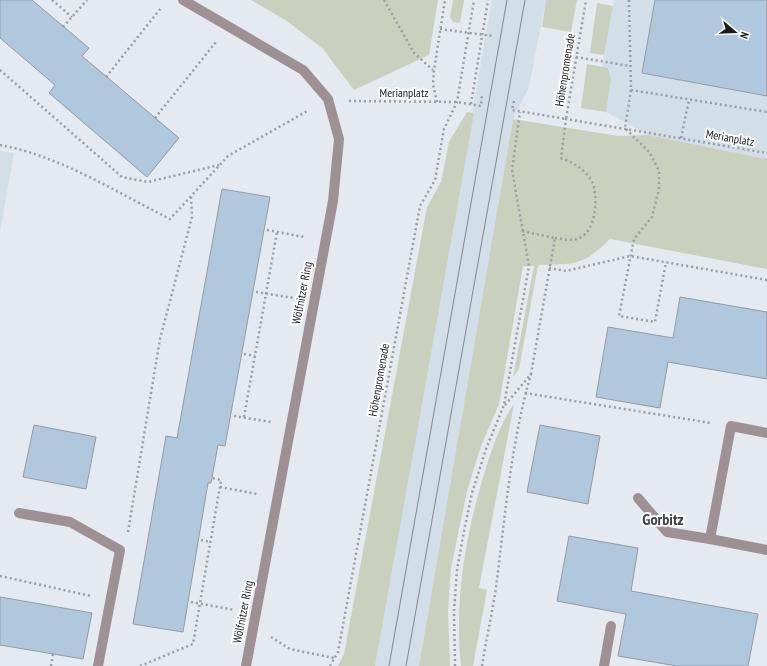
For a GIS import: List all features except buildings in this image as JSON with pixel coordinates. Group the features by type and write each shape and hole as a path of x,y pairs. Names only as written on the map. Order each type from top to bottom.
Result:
{"street":[{"name":"Wölfnitzer Ring","path":"182,0 303,70 328,100 339,139 333,201 246,666"},
{"path":"710,539 731,426 767,433"},
{"path":"638,498 667,532 767,550"},
{"path":"20,513 70,522 120,550 98,666"},
{"path":"604,666 611,626"}],"path":[{"path":"52,0 72,17"},
{"path":"63,26 87,0"},
{"path":"384,0 414,53 434,70"},
{"path":"437,102 433,84 434,70 445,0"},
{"name":"Höhenpromenade","path":"330,666 339,644 420,206 435,180 444,129 457,102 474,0"},
{"path":"471,104 488,0"},
{"name":"Höhenpromenade","path":"520,112 566,119 586,0"},
{"path":"629,0 631,90 625,128 650,152 659,171 660,189 652,217 634,238 619,316 655,322 666,262"},
{"path":"106,77 161,8"},
{"path":"440,28 493,36"},
{"path":"154,118 218,40"},
{"path":"576,57 630,66"},
{"path":"0,70 122,177 148,182 219,165"},
{"path":"631,90 767,112"},
{"name":"Merianplatz","path":"328,100 457,102 481,106 482,95"},
{"path":"0,145 20,149 67,167 170,219 228,156 328,100"},
{"path":"681,138 689,100"},
{"path":"455,666 454,611 457,570 464,531 472,493 486,449 504,405 529,266 512,170 520,112 512,110 514,101"},
{"path":"522,231 566,240 578,239 589,229 595,214 596,198 592,182 583,170 561,158 566,119"},
{"name":"Merianplatz","path":"566,119 767,153"},
{"path":"120,550 129,531 160,339 192,217 191,196"},
{"path":"267,230 304,237"},
{"path":"244,417 277,232"},
{"path":"482,666 495,590 505,502 525,393 531,374 555,238"},
{"path":"549,268 566,271 630,256 767,280"},
{"path":"256,292 294,298"},
{"path":"244,354 255,356"},
{"path":"504,405 517,388 531,374"},
{"path":"525,393 731,426"},
{"path":"234,416 267,421"},
{"path":"140,666 193,644 222,480 212,478"},
{"path":"220,487 260,494"},
{"path":"201,540 211,542"},
{"path":"0,576 111,600"},
{"path":"191,602 232,610"},
{"path":"290,649 334,658"},
{"path":"50,666 53,654"}],"shaded area":[{"path":"492,0 546,0 529,87 513,119 419,666 375,666"},
{"path":"614,0 767,0 767,159 648,135 606,112 611,80 608,68 602,67"},
{"path":"0,151 14,153 0,232"}],"green space":[{"path":"251,0 438,0 429,55 354,90 323,49 287,21"},
{"path":"453,0 464,0 460,23 453,22 450,17"},
{"path":"546,0 577,0 571,32 542,27"},
{"path":"597,3 613,6 604,55 590,53"},
{"path":"587,64 608,68 611,80 606,112 581,108"},
{"path":"467,112 474,113 375,666 338,666 344,654 427,207 441,182 449,142"},
{"path":"513,119 618,136 648,135 767,159 767,269 610,239 593,254 578,262 538,265 519,369 513,377 534,266 523,266 499,404 481,446 467,491 451,568 448,610 450,666 419,666"},
{"path":"514,404 479,588 487,590 473,666 461,666 459,616 463,566 467,541 479,492 492,451 501,426"}],"tram line":[{"path":"389,666 507,0"},
{"path":"406,666 525,0"}],"district":[{"name":"Gorbitz","path":"663,519"}]}
